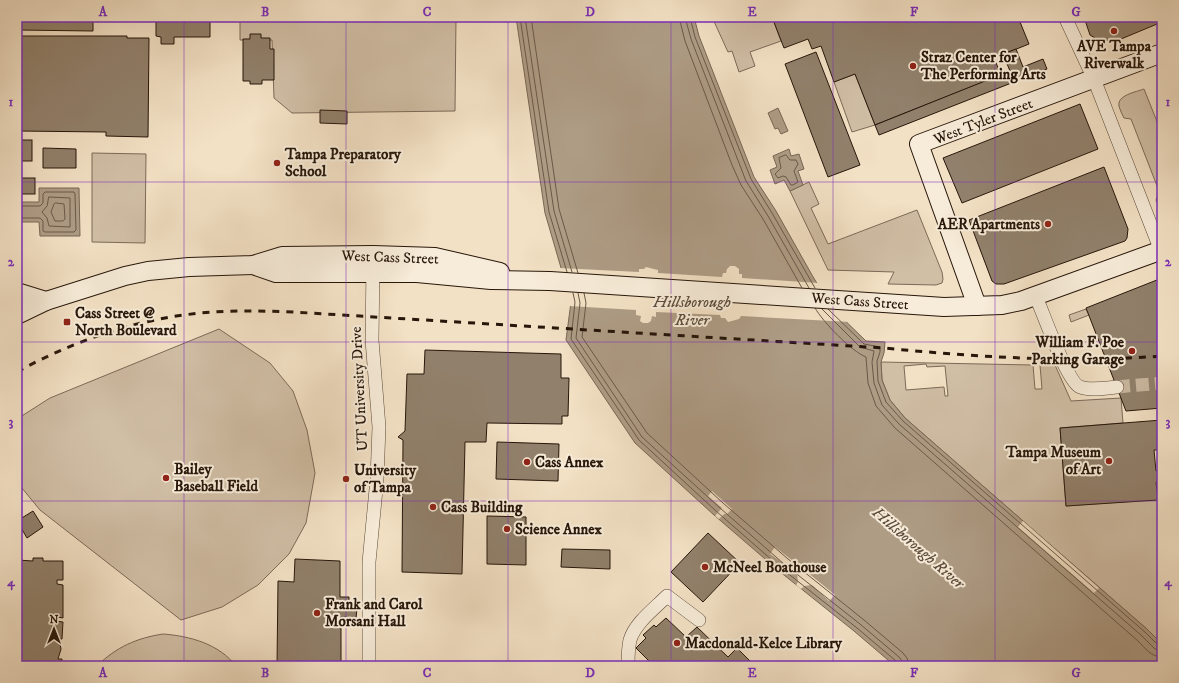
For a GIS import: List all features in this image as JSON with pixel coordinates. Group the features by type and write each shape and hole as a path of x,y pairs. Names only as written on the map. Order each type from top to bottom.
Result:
{"street":[{"path":"1065,17 1094,79 1161,250"},
{"name":"West Tyler Street","path":"977,306 919,144 1162,53"},
{"name":"West Cass Street","path":"17,315 46,301 125,276 148,271 189,267 253,265 276,273 373,264 417,273 491,280 550,281 944,307 1002,305 1036,296 1161,250"},
{"name":"UT University Drive","path":"369,666 369,562 377,479 379,427 372,340 373,264"},
{"path":"17,292 46,301"},
{"path":"1036,296 1062,360 1074,384 1086,388 1116,387"},
{"path":"628,666 630,642 635,630 667,596 699,620"}],"shaded area":[{"path":"240,17 456,17 455,111 292,113 274,98 272,40 240,40"},
{"path":"712,17 772,17 781,41 750,52 755,66 739,72 732,51 728,52"},
{"path":"855,74 875,125 852,132 834,82"},
{"path":"1144,89 1162,134 1162,216 1156,200 1159,191 1131,119 1124,118 1119,106 1121,99"},
{"path":"92,153 146,154 145,243 92,242"},
{"path":"809,182 819,204 811,208 828,244 917,210 942,272 942,283 936,285 888,284 894,272 828,270 790,191"},
{"path":"1086,309 1089,315 1071,322 1069,315"},
{"name":"Bailey Baseball Field","path":"219,329 270,363 293,391 307,430 315,473 306,523 289,554 258,585 222,607 181,620 40,510 17,482 17,419 50,398"},
{"path":"881,362 1033,365 1035,389 1042,389 1040,365 1055,365 1071,401 1121,398 1123,423 1060,428 1066,506 1162,499 1162,644 1148,630 905,418 890,400 882,380","holes":["926,364 927,367 945,366 948,396 945,396 944,387 906,390 904,366"]},
{"path":"163,634 203,642 221,652 236,666 97,666 104,659 127,644 144,638"}],"water":[{"name":"Hillsborough River","path":"516,17 694,17 699,36 754,177 776,211 831,307 866,341 885,342 881,362 882,380 890,400 905,418 1148,630 1162,644 1162,666 895,666 779,571 714,515 635,443 566,340 571,302 545,213"},
{"path":"778,108 788,131 781,134 778,128 775,129 768,113"},
{"path":"789,149 791,156 799,154 804,169 798,171 803,185 790,191 784,180 775,184 770,170 777,167 773,156"},
{"path":"39,188 79,188 80,236 40,236 39,222 17,222 17,202 39,202"}],"pier":[{"path":"730,266 735,266 739,269 739,274 742,274 742,278 819,283 833,306 850,322 741,316 739,319 728,322 725,318 721,318 720,315 656,312 656,317 652,316 651,321 648,323 643,323 640,321 641,316 636,315 636,310 569,306 559,268 639,272 639,269 644,269 646,267 658,270 658,273 722,277 723,273 726,273"},
{"path":"712,491 732,509 719,519 715,516 722,508 708,496"},
{"path":"1023,521 1099,588 1094,593 1018,527"},
{"path":"775,547 835,595 829,601 812,585 804,586 801,589 796,585 798,582 797,573 770,554"}],"building":[{"path":"19,17 93,17 93,31 17,30"},
{"path":"156,17 210,17 210,37 174,37 174,44 161,44 161,37 156,36"},
{"name":"Straz Center for The Performing Arts","path":"772,17 1018,17 1029,44 994,58 1001,75 875,125 855,74 834,82 821,46 812,49 808,39 784,48"},
{"name":"AVE Tampa Riverwalk","path":"1084,17 1162,17 1162,22 1121,39 1100,41 1090,35"},
{"path":"250,34 261,34 261,38 270,38 270,49 274,49 274,80 262,80 262,84 250,84 250,81 243,81 243,39 250,39"},
{"path":"17,36 127,36 127,38 149,38 148,137 106,136 106,132 17,131"},
{"path":"1016,49 1023,67 1043,59 1047,69 879,135 875,125 1010,71 1003,54"},
{"path":"816,52 860,165 828,177 785,64"},
{"name":"AER Apartments","path":"1080,104 1098,149 962,203 943,158"},
{"path":"320,110 347,111 347,124 320,123"},
{"path":"1162,119 1162,134 1157,121"},
{"path":"17,140 32,140 32,161 17,161"},
{"path":"43,148 76,149 76,168 43,168"},
{"name":"AER Apartments","path":"1104,167 1128,229 1127,238 1125,241 1004,284 996,284 992,281 969,220"},
{"path":"19,178 35,178 35,194 19,194"},
{"name":"William F. Poe Parking Garage","path":"1162,278 1162,408 1126,411 1086,308"},
{"name":"Cass Building","path":"425,350 561,354 561,378 569,378 568,416 562,416 562,424 487,423 486,442 465,442 462,574 402,572 403,440 398,437 405,431 407,374 424,374"},
{"name":"Tampa Museum of Art","path":"1162,420 1162,499 1161,481 1156,482 1158,500 1066,506 1060,428","holes":["1154,450 1158,450 1160,471 1156,471"]},
{"name":"Cass Annex","path":"497,442 559,444 558,481 496,479"},
{"path":"33,511 43,527 27,538 17,521"},
{"name":"Science Annex","path":"487,516 526,517 526,565 487,564"},
{"name":"McNeel Boathouse","path":"708,533 740,563 703,602 671,572"},
{"path":"562,549 610,550 610,569 561,567"},
{"path":"33,558 43,558 43,561 63,561 63,580 57,580 57,584 63,585 63,618 57,617 56,621 63,622 62,639 59,639 61,649 58,659 62,659 62,666 17,666 17,584 19,584 19,580 17,580 17,560 33,561"},
{"name":"Frank and Carol Morsani Hall","path":"295,559 340,561 340,597 349,597 349,608 357,609 356,618 341,617 341,666 277,666 278,581 294,582"},
{"name":"Macdonald-Kelce Library","path":"666,618 686,637 697,627 728,657 737,648 755,666 654,666 636,648 646,638 643,635 654,625 656,627"}],"tunnel":[{"path":"1117,387 1162,383"}],"railway":[{"path":"17,372 83,341 129,326 177,316 236,311 293,312 884,348 1023,358 1092,359 1162,356"}],"place":[{"name":"AVE Tampa Riverwalk","path":"1114,31"},
{"name":"Straz Center for The Performing Arts","path":"913,66"},
{"name":"Tampa Preparatory School","path":"277,163"},
{"name":"AER Apartments","path":"1048,224"},
{"name":"Cass Street @ North Boulevard","path":"67,322"},
{"name":"William F. Poe Parking Garage","path":"1132,351"},
{"name":"Tampa Museum of Art","path":"1109,461"},
{"name":"Cass Annex","path":"527,462"},
{"name":"Bailey Baseball Field","path":"166,478"},
{"name":"University of Tampa","path":"346,479"},
{"name":"Cass Building","path":"433,507"},
{"name":"Science Annex","path":"507,529"},
{"name":"McNeel Boathouse","path":"705,567"},
{"name":"Frank and Carol Morsani Hall","path":"317,613"},
{"name":"Macdonald-Kelce Library","path":"677,643"}]}
